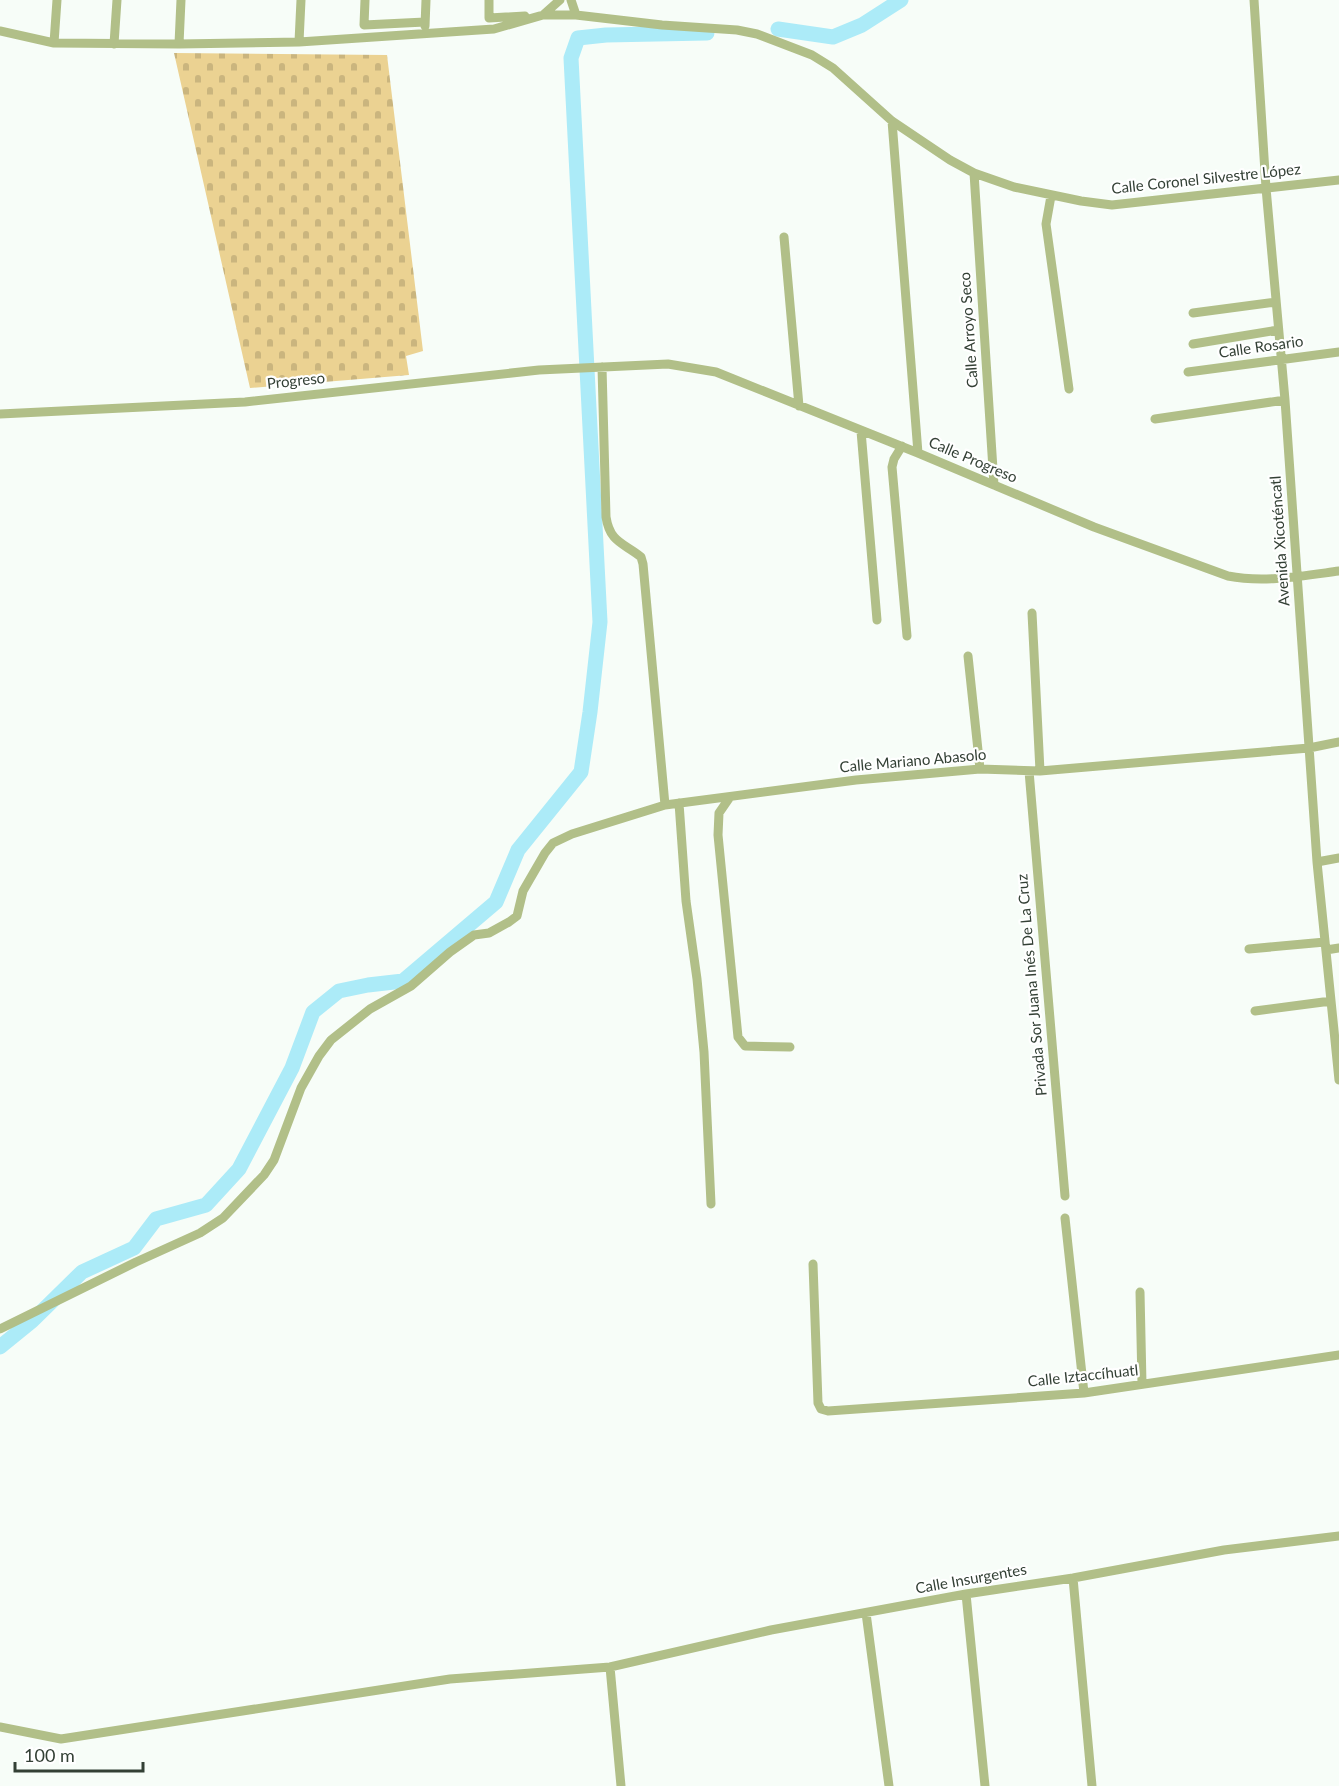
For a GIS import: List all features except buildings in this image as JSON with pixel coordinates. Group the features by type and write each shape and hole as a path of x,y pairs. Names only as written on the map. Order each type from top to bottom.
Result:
{"street":[{"path":"54,43 57,0"},
{"path":"114,44 117,0"},
{"path":"179,44 181,0"},
{"path":"299,42 301,0"},
{"path":"365,0 364,25 425,22"},
{"path":"424,34 426,0"},
{"path":"489,0 489,18 541,15 560,0"},
{"path":"571,0 576,15"},
{"name":"Avenida Xicoténcatl","path":"1254,0 1266,188 1280,359 1286,400 1317,862 1339,1080"},
{"name":"Calle Coronel Silvestre López","path":"0,32 54,43 299,42 494,29 541,15 576,15 662,25 737,30 757,34 812,55 833,68 892,121 950,160 974,173 1014,187 1112,204 1339,180"},
{"path":"892,121 918,453"},
{"name":"Calle Arroyo Seco","path":"974,173 994,485"},
{"path":"1051,195 1046,224 1069,389"},
{"path":"784,237 799,406"},
{"path":"1193,313 1276,302"},
{"path":"1193,344 1278,330"},
{"name":"Calle Rosario","path":"1188,372 1339,352"},
{"name":"Calle Progreso","path":"598,367 668,364 716,372 902,446 1095,527 1228,576 1248,580 1298,577 1339,571"},
{"path":"598,367 606,517 609,529 620,545 641,557 643,564 665,805"},
{"name":"Progreso","path":"0,414 245,402 539,370 598,367"},
{"path":"1155,419 1286,400"},
{"path":"861,431 877,620"},
{"path":"902,446 892,467 907,636"},
{"path":"1032,613 1040,771"},
{"path":"968,656 980,769"},
{"name":"Calle Mariano Abasolo","path":"0,1329 200,1233 223,1218 264,1175 274,1160 301,1088 331,1040 370,1009 411,986 450,951 474,935 489,933 517,916 523,891 545,853 553,843 572,834 665,805 856,780 980,769 1040,771 1310,748 1339,742"},
{"name":"Privada Sor Juana Inés De La Cruz","path":"1029,771 1065,1196"},
{"path":"730,796 719,813 718,835 738,1036 745,1046 790,1047"},
{"path":"679,803 686,900 704,1052 711,1204"},
{"path":"1317,862 1339,858"},
{"path":"1249,949 1325,946 1339,948"},
{"path":"1255,1011 1331,1000"},
{"path":"1065,1218 1084,1393"},
{"name":"Calle Iztaccíhuatl","path":"813,1264 818,1403 821,1409 828,1411 1084,1393 1339,1355"},
{"path":"1140,1292 1142,1384"},
{"name":"Calle Insurgentes","path":"0,1727 61,1739 450,1679 610,1667 771,1630 966,1594 1073,1578 1224,1550 1339,1536"},
{"path":"1073,1578 1092,1786"},
{"path":"966,1594 985,1786"},
{"path":"866,1613 889,1786"},
{"path":"610,1667 621,1786"}],"green space":[{"path":"174,53 387,55 423,351 406,356 409,375 250,388"}],"waterway":[{"path":"778,29 833,37 862,25 901,0"},
{"path":"0,1347 32,1321 82,1272 134,1248 156,1219 206,1205 239,1169 292,1068 313,1012 339,991 403,981 496,902 518,850 581,772 600,622 571,58 578,38 606,35 707,33"}]}
